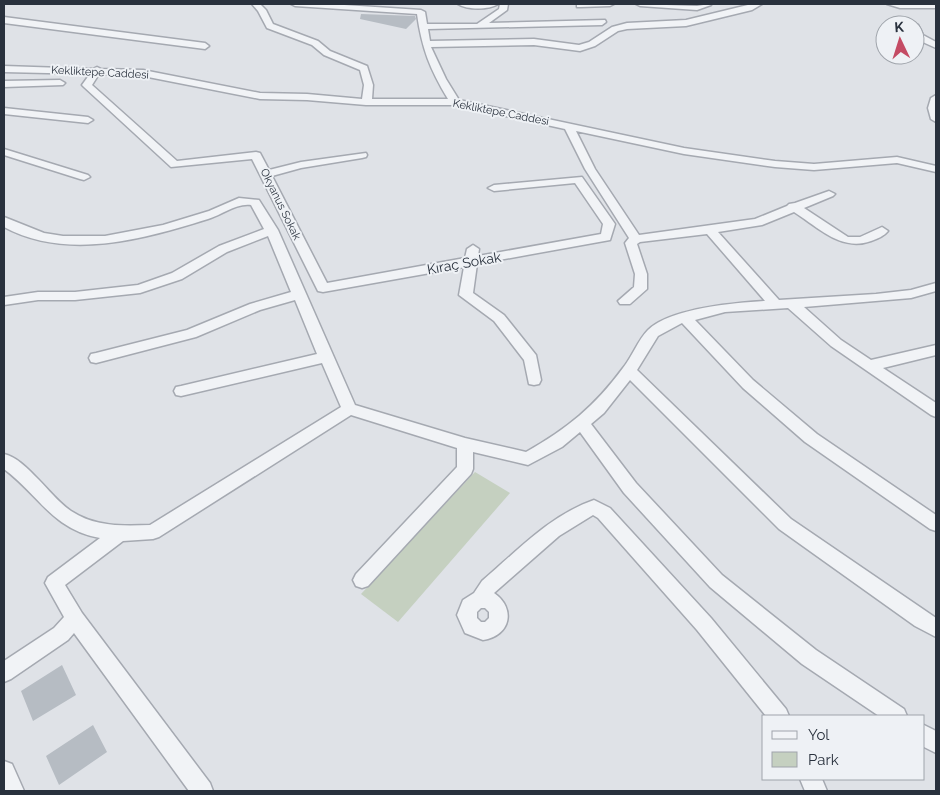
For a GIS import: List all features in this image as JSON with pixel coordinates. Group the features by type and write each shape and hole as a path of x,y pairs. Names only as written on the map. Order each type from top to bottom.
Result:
{"street":[{"path":"256,4 262,10 270,26 315,43 327,53 364,68 370,83 370,92 366,102"},
{"path":"462,4 483,6 494,4"},
{"path":"479,26 504,10 504,4"},
{"path":"580,6 610,4"},
{"path":"640,4 697,8 705,5 724,13"},
{"path":"426,44 534,42 580,48 592,44 615,29 627,26 686,23 758,4"},
{"path":"891,4 900,6 936,6"},
{"path":"300,5 421,12 426,44 441,79 456,102"},
{"path":"4,20 205,46"},
{"path":"423,27 602,22"},
{"path":"925,40 936,46"},
{"name":"Kekliktepe Caddesi","path":"4,69 97,70 143,73 260,96 307,97 366,102 456,102 684,151 775,164 814,166 897,160 936,169"},
{"name":"Okyanus Sokak","path":"97,70 87,85 175,166 256,155 323,288"},
{"path":"4,84 60,83"},
{"path":"936,98 932,106 932,112 936,119"},
{"path":"4,111 88,120"},
{"path":"569,127 590,169 636,239"},
{"path":"4,152 84,177"},
{"path":"266,174 301,165 362,155"},
{"name":"Kıraç Sokak","path":"323,288 472,256 606,237 609,224 578,178 494,188"},
{"path":"625,301 640,289 641,274 631,243 636,239 758,222 794,206 829,194"},
{"path":"4,221 30,233 56,238 82,240 114,238 154,231 186,222 222,210 240,200 254,202 272,230 289,267 298,294 349,409 465,444 528,459 556,442 599,410 629,371 652,333 676,320 724,308 911,294 936,287"},
{"path":"794,206 845,240 863,241 882,232"},
{"path":"4,301 38,296 75,296 140,288 177,276 223,249 272,230"},
{"path":"710,230 776,305"},
{"path":"472,256 466,296 499,318 531,359 534,380"},
{"path":"96,358 191,334 255,306 298,294"},
{"path":"792,304 836,344 936,411"},
{"path":"685,318 748,384 811,438 936,524"},
{"path":"868,366 936,350"},
{"path":"181,391 325,357"},
{"path":"629,371 785,524 936,628"},
{"path":"4,460 20,472 64,516 87,528 119,534 153,532 349,409"},
{"path":"582,423 630,488 716,581 809,657 896,715"},
{"path":"362,580 465,469 465,444"},
{"path":"480,599 488,587 565,522 580,512 594,507 604,513 698,617 778,715"},
{"path":"119,534 54,583 75,619 202,791"},
{"path":"4,672 61,634 75,619"},
{"path":"925,735 936,743"},
{"path":"4,772 13,791"}],"green space":[{"path":"475,472 510,493 398,622 361,594"}],"building":[{"path":"361,14 415,16 416,19 406,29 360,19"},
{"path":"62,665 76,695 33,721 21,691"},
{"path":"93,725 107,752 59,785 46,756"}]}
